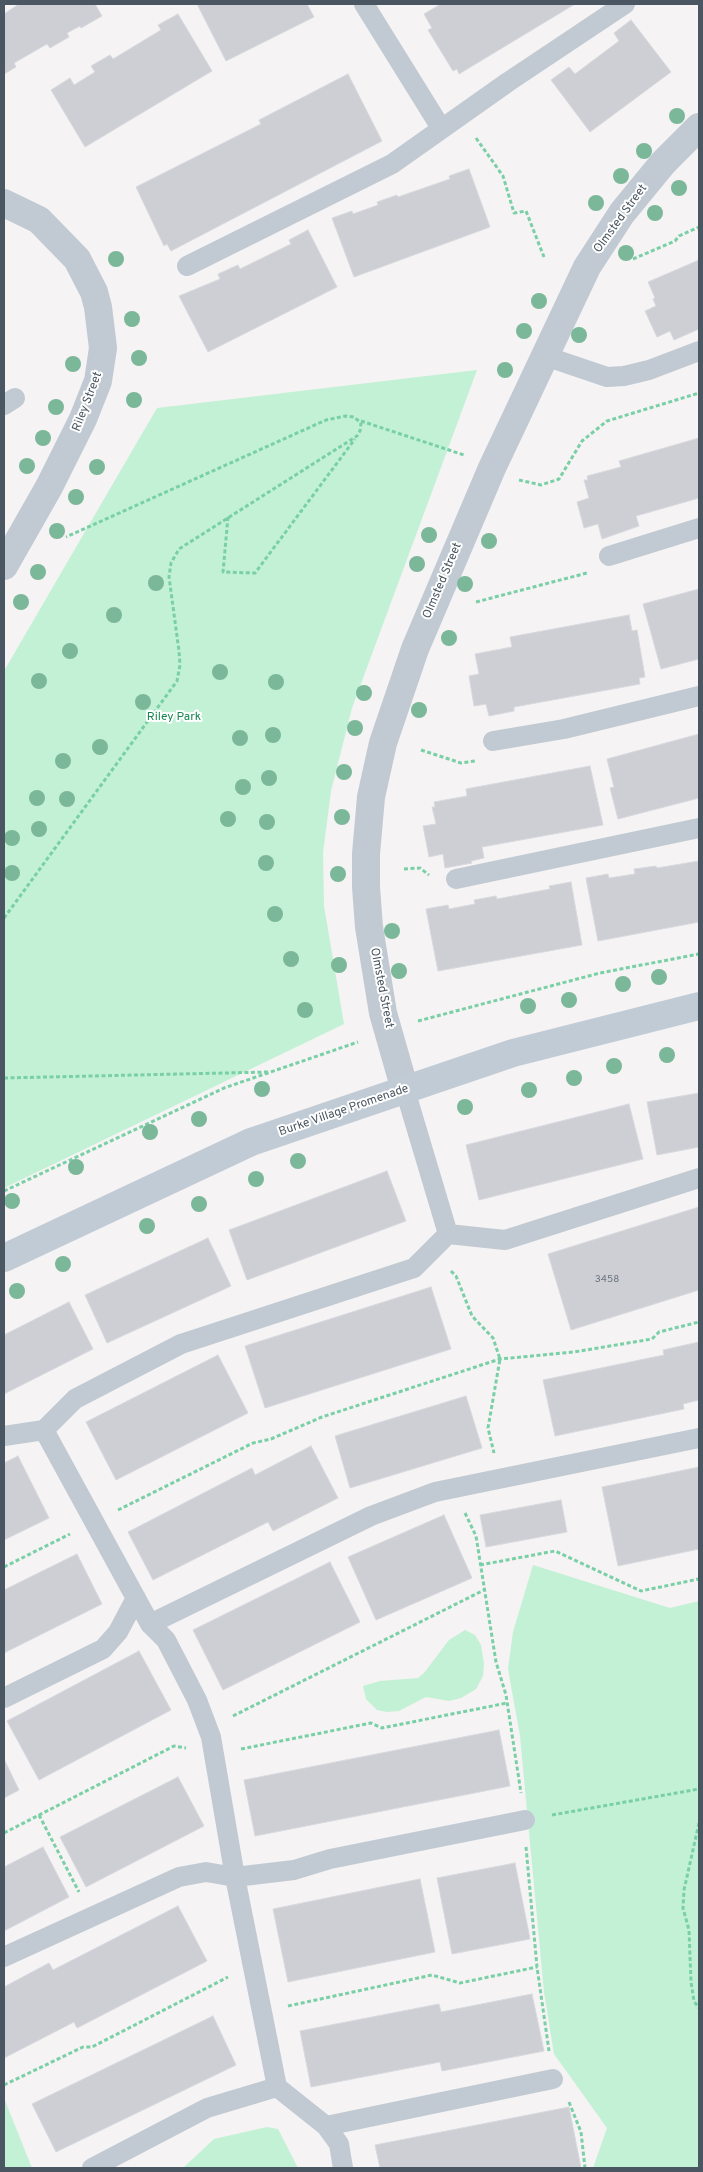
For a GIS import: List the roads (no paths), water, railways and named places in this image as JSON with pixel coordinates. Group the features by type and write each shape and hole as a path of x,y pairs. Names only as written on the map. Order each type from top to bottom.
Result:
{"street":[{"name":"Olmsted Street","path":"405,1090 384,1012 369,927 366,854 371,797 383,743 415,649 492,468 587,267 622,213 663,163 699,127"},
{"name":"Riley Street","path":"4,202 39,220 77,259 94,292 103,348 98,381 83,419 49,487 4,566"},
{"name":"Burke Village Promenade","path":"4,1258 251,1142 513,1053 699,1006"}],"lane":[{"path":"364,4 442,128"},
{"path":"188,266 392,164 625,4"},
{"path":"544,356 607,377 624,376 649,370 699,350"},
{"path":"609,556 699,528"},
{"path":"493,741 564,728 699,696"},
{"path":"456,879 699,828"},
{"path":"405,1090 448,1234"},
{"path":"448,1234 505,1240 699,1178"},
{"path":"4,1436 44,1430 74,1399 181,1344 414,1268 448,1234"},
{"path":"44,1430 150,1624 166,1640 197,1700 208,1729 214,1754 234,1877 277,2087 326,2126 338,2144 343,2168"},
{"path":"150,1624 371,1516 435,1492 699,1438"},
{"path":"4,1698 103,1649 118,1632 136,1598"},
{"path":"4,1957 179,1877 206,1872 234,1877 294,1870 330,1859 525,1820"},
{"path":"326,2126 553,2079"},
{"path":"92,2168 207,2108 277,2087"}],"park label":[{"name":"Riley Park","path":"174,718"}]}
